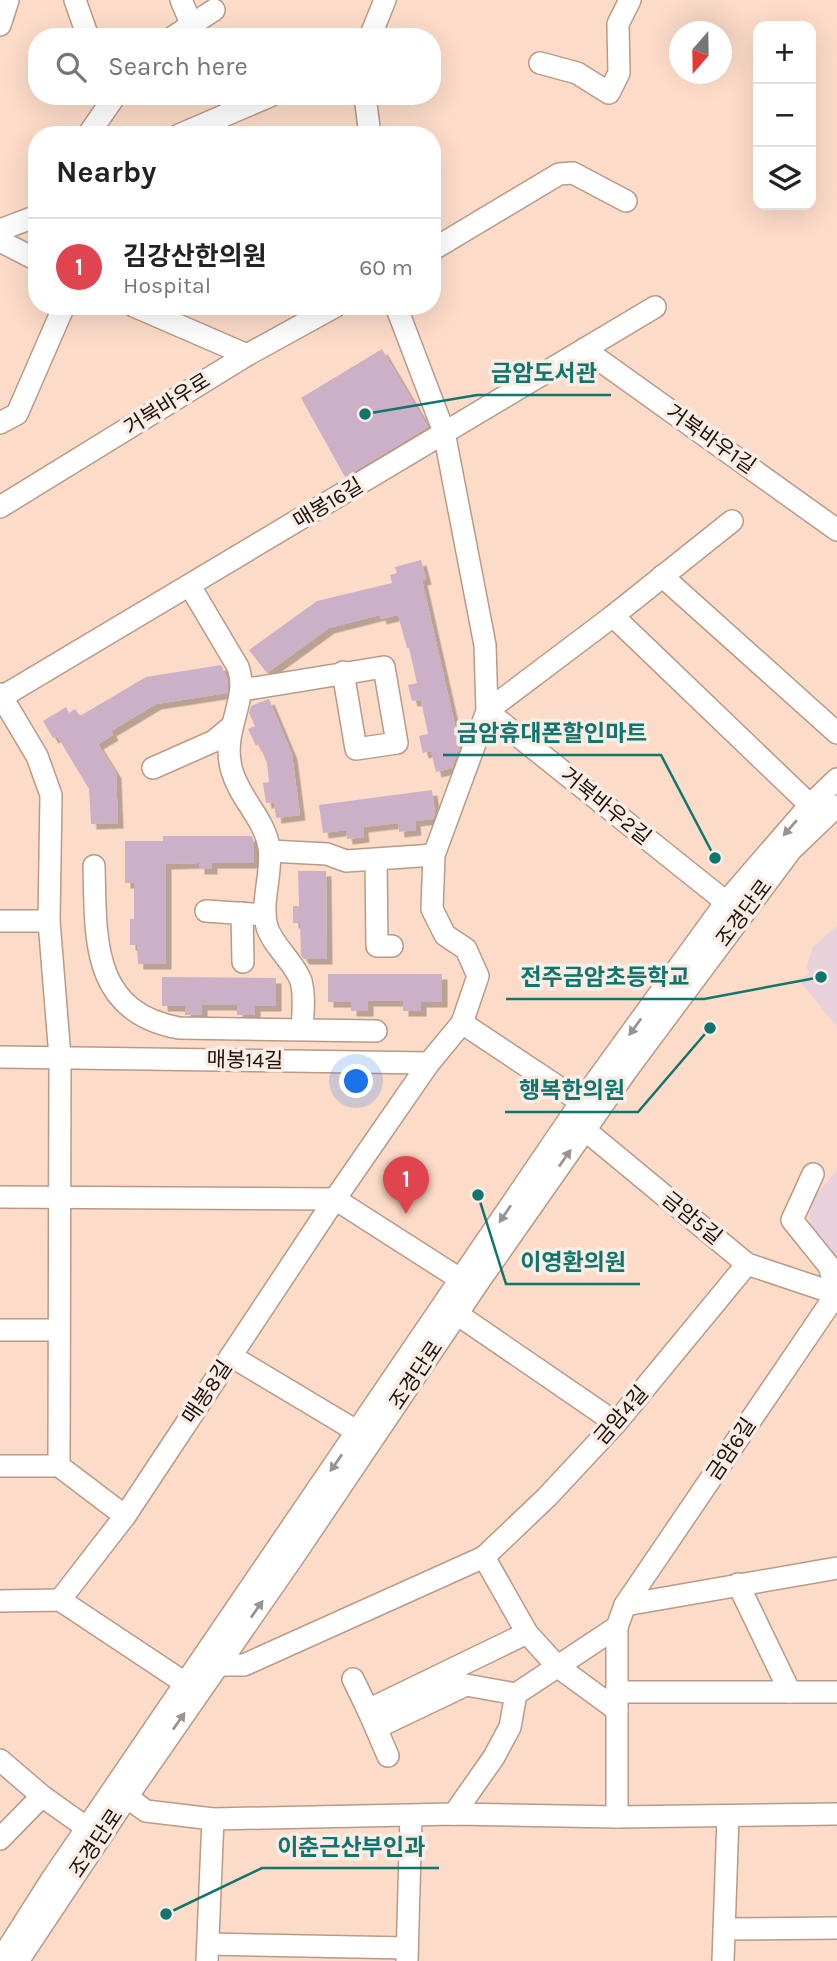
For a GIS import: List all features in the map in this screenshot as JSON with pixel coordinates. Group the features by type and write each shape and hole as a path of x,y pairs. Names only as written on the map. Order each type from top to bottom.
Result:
{"street":[{"path":"75,0 85,28"},
{"path":"181,0 186,28"},
{"path":"374,28 385,0"},
{"path":"540,63 577,73 609,93 619,73 618,23 631,0"},
{"path":"0,25 5,3"},
{"path":"192,28 214,10"},
{"path":"94,126 110,105"},
{"path":"200,126 249,105"},
{"path":"366,105 369,126"},
{"path":"441,243 559,174 573,173 626,201"},
{"path":"0,230 28,219"},
{"path":"0,240 28,255"},
{"name":"매봉16길","path":"1,696 655,307"},
{"path":"0,423 17,414 60,315"},
{"path":"155,315 247,355"},
{"name":"거북바우로","path":"0,507 247,355 320,315"},
{"path":"399,315 444,432 485,645 487,711 434,855 432,909 446,935 466,949 478,976 462,1023 581,1102 585,1130"},
{"name":"거북바우1길","path":"584,349 837,530"},
{"path":"487,711 613,616 732,521"},
{"path":"662,576 837,733"},
{"path":"190,586 238,667 242,679 242,690 229,738 232,772 266,832 270,851 265,915 268,930 300,978 304,997 302,1028"},
{"path":"613,616 810,805"},
{"path":"242,690 343,672"},
{"path":"1,696 37,756 51,795 49,921 60,1057 59,1466"},
{"name":"거북바우2길","path":"487,711 726,902"},
{"path":"153,768 214,741 232,726"},
{"name":"조경단로","path":"18,1961 127,1797 192,1687 358,1432 581,1102 726,902 810,805 837,779"},
{"name":"조경단로","path":"0,1961 87,1828 192,1687 218,1665 627,1070 791,850 837,806"},
{"path":"270,851 319,853 346,861 434,855"},
{"path":"376,860 377,946 392,946"},
{"path":"94,866 97,947 103,970 114,989 145,1017 162,1025 179,1028 376,1031"},
{"path":"206,911 265,915"},
{"path":"236,955 242,914"},
{"path":"0,921 49,921"},
{"name":"매봉8길","path":"60,1600 125,1516 335,1199 429,1063 462,1023"},
{"name":"매봉14길","path":"0,1058 429,1063"},
{"name":"금암5길","path":"585,1130 747,1264 837,1293"},
{"path":"813,1174 792,1220 829,1266 837,1293"},
{"path":"0,1197 335,1199 460,1279"},
{"name":"금암4길","path":"218,1665 244,1665 484,1557 547,1497 616,1423 747,1264"},
{"name":"금암6길","path":"617,1816 617,1627 625,1605 837,1293"},
{"path":"457,1314 616,1423"},
{"path":"0,1330 58,1330"},
{"path":"231,1356 358,1432"},
{"path":"0,1466 59,1466 125,1516"},
{"path":"484,1557 527,1633 557,1666 617,1701 837,1692"},
{"path":"625,1605 837,1568"},
{"path":"738,1584 790,1692"},
{"path":"0,1601 60,1600 192,1687"},
{"path":"454,1814 494,1757 510,1727 516,1695 617,1627"},
{"path":"372,1719 527,1633"},
{"path":"353,1679 388,1756"},
{"path":"372,1719 466,1685 516,1695"},
{"path":"0,1760 42,1796 87,1828"},
{"path":"0,1839 42,1796"},
{"path":"127,1797 146,1811 213,1819 454,1814 837,1814"},
{"path":"213,1819 208,1952 407,1955 411,1815"},
{"path":"723,1961 728,1816"},
{"path":"724,1929 837,1928"}],"shaded area":[{"path":"837,926 837,1027 800,981 809,974 807,966 813,947"},
{"path":"837,1170 837,1257 809,1226 810,1202"}],"building":[{"path":"382,349 428,427 345,477 301,398"},
{"path":"421,560 426,579 422,580 460,747 452,768 436,772 431,751 423,753 419,736 428,734 421,700 412,701 408,685 417,683 398,615 381,619 380,615 329,628 267,673 249,650 317,601 392,583 390,575 397,573 395,567"},
{"path":"221,665 228,681 227,693 156,704 111,731 113,735 98,744 116,773 118,823 91,824 89,789 57,736 53,738 43,721 66,707 69,713 75,709 80,716 146,677"},
{"path":"269,699 292,754 300,815 276,818 274,802 266,803 263,783 269,782 267,763 259,744 256,746 248,729 255,726 249,713 251,706"},
{"path":"432,790 435,813 433,819 415,821 416,830 399,832 398,823 363,827 364,837 347,839 346,830 323,833 319,805"},
{"path":"163,836 252,836 254,863 212,863 212,869 199,869 199,863 166,864 166,964 138,964 137,945 130,945 130,919 134,919 134,883 125,883 125,841 163,841"},
{"path":"298,871 326,871 327,959 304,959 301,955 300,923 293,923 293,906 299,906"},
{"path":"328,974 442,974 442,1002 421,1002 421,1011 403,1011 403,1001 368,1001 368,1011 351,1011 351,1002 328,1002"},
{"path":"162,977 276,978 276,1006 255,1006 255,1015 237,1015 237,1005 202,1005 202,1014 185,1015 185,1006 162,1006"}],"place":[{"name":"금암도서관","path":"365,414"},
{"name":"금암휴대폰할인마트","path":"715,858"},
{"name":"전주금암초등학교","path":"821,977"},
{"name":"행복한의원","path":"710,1028"},
{"name":"이영환의원","path":"478,1195"},
{"name":"김강산한의원","path":"406,1214"},
{"name":"이춘근산부인과","path":"166,1914"}]}
